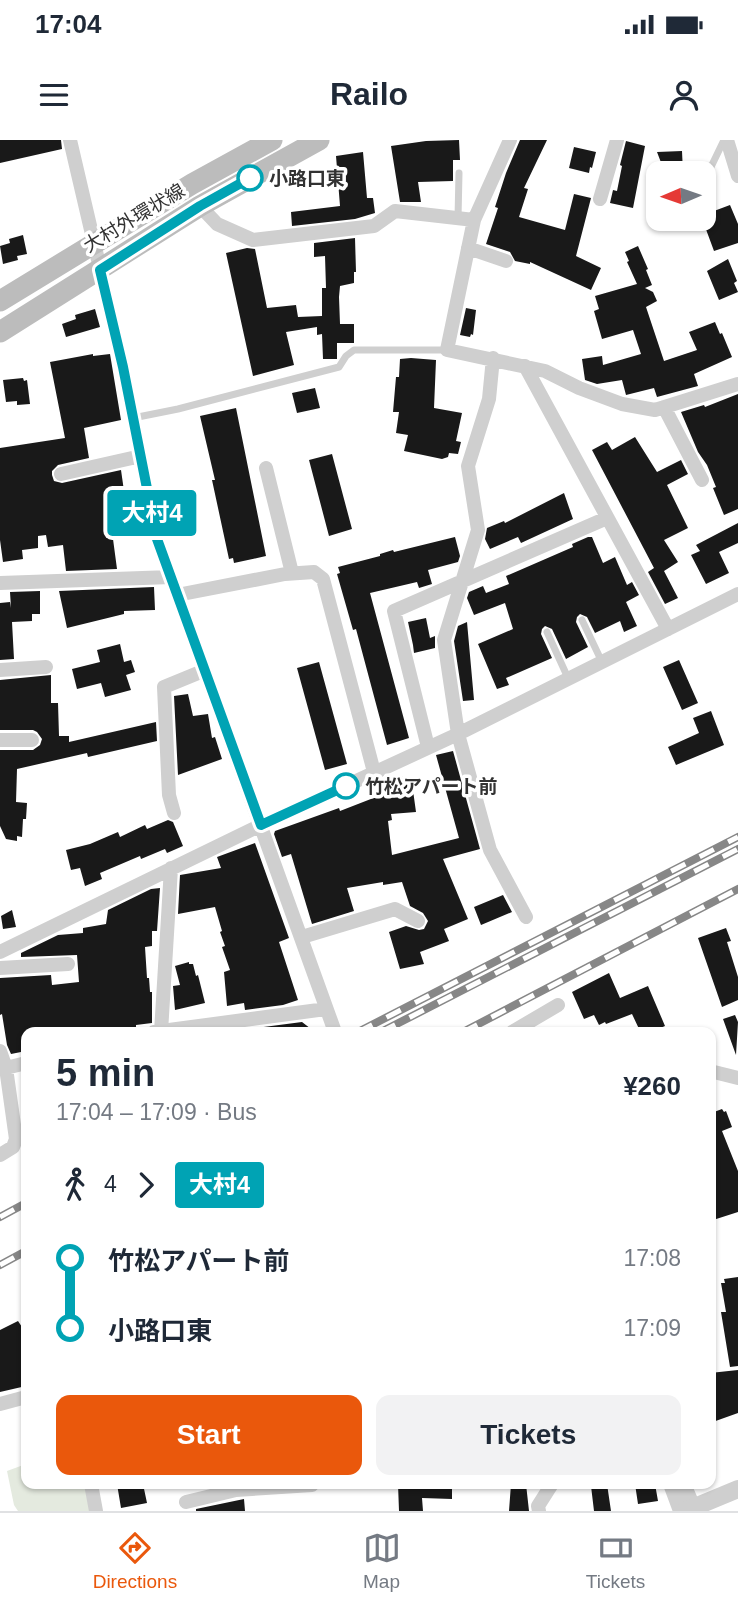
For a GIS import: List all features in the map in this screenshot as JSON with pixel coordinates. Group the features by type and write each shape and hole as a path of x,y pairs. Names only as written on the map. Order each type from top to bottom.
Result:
{"main road":[{"name":"大村外環状線","path":"0,302 192,184 272,140"},
{"name":"大村外環状線","path":"0,332 200,206 320,140"}],"street":[{"path":"70,140 133,418 157,539 333,1027"},
{"path":"510,140 474,220 447,350 545,371 579,388 622,404 655,410 738,384"},
{"path":"600,199 617,140"},
{"path":"725,140 738,176"},
{"path":"200,206 217,224 253,240 374,226 395,211 474,220"},
{"path":"468,248 506,261"},
{"path":"493,358 489,399 468,466 478,530 443,640 458,734 490,849 526,917"},
{"path":"525,366 668,629"},
{"path":"664,407 702,480"},
{"path":"61,474 141,456"},
{"path":"266,468 292,573"},
{"path":"428,747 394,611 607,518"},
{"path":"177,595 292,573 314,572 323,579 374,772"},
{"path":"0,583 171,578"},
{"path":"0,952 261,825 458,734 738,593"},
{"path":"0,670 46,667"},
{"path":"174,813 169,795 164,687 203,671"},
{"path":"0,740 32,740"},
{"path":"158,1027 171,869"},
{"path":"302,937 395,909 418,921"},
{"path":"0,968 68,964"},
{"path":"521,1027 558,1005"},
{"path":"195,1027 326,1009"},
{"path":"0,1051 6,1068 16,1139 13,1147 0,1155"},
{"path":"6,1068 21,1064"},
{"path":"716,1072 738,1078"},
{"path":"0,1404 21,1398"},
{"path":"92,1489 96,1511"},
{"path":"183,1506 236,1490 251,1489"},
{"path":"539,1511 538,1506 548,1489"},
{"path":"673,1489 687,1510"},
{"path":"685,1489 687,1510"},
{"path":"687,1510 738,1489"}],"lane":[{"path":"714,161 725,140"},
{"path":"458,218 459,173"},
{"path":"133,418 339,367 354,350 447,350"},
{"path":"582,620 602,662"},
{"path":"547,632 568,678"}],"shaded area":[{"path":"21,1466 21,1489 89,1489 92,1511 18,1511 14,1505 7,1471"}],"building":[{"path":"0,140 61,140 62,149 0,163"},
{"path":"459,140 460,160 453,160 453,181 418,182 421,202 400,202 391,146"},
{"path":"520,140 547,140 524,188 528,189 519,217 565,230 574,194 591,198 576,256 601,268 591,290 530,262 515,261 510,252 486,244 506,173"},
{"path":"626,141 645,146 633,208 610,203 613,190 617,191"},
{"path":"574,147 596,152 589,173 569,168"},
{"path":"682,151 682,161 660,161 657,152"},
{"path":"363,152 367,198 373,198 375,213 355,219 292,226 291,212 340,206 336,156"},
{"path":"730,205 738,224 738,243 714,251 707,231 716,231 716,210"},
{"path":"23,235 27,254 3,264 0,246 10,243 9,239"},
{"path":"355,238 354,283 340,286 339,297 340,324 354,324 354,343 337,343 337,359 323,359 322,334 317,335 317,327 286,332 294,365 253,376 226,253 255,249 267,308 296,305 298,317 322,316 322,288 326,288 325,256 314,257 314,243"},
{"path":"638,246 652,285 645,288 653,292 657,301 646,307 664,361 697,350 689,332 715,322 720,334 722,333 732,357 694,374 698,386 657,397 654,388 626,395 622,380 597,384 585,380 582,359 602,356 603,365 641,354 633,330 602,339 594,311 599,309 595,296 637,284 625,252"},
{"path":"728,259 737,281 734,283 738,292 719,300 707,271"},
{"path":"466,308 476,310 473,335 470,337 460,335"},
{"path":"95,309 100,327 66,337 62,324 76,319 75,315"},
{"path":"93,354 110,354 121,420 84,428 89,458 58,465 52,475 54,481 62,483 121,470 124,491 114,493 120,522 111,524 117,569 66,571 63,545 48,547 46,535 38,536 38,548 22,550 23,559 3,562 0,540 0,448 65,438 50,362"},
{"path":"400,359 436,360 434,408 462,413 456,441 461,442 458,454 449,453 448,457 442,459 404,451 408,435 396,433 399,412 393,412"},
{"path":"23,378 24,381 27,380 30,404 6,402 3,380"},
{"path":"315,388 320,408 297,413 292,393"},
{"path":"738,394 738,509 724,515 707,465 698,452 681,412 704,405 705,407"},
{"path":"236,408 266,556 234,563 233,558 229,559 200,416"},
{"path":"635,437 657,472 681,460 688,474 667,485 688,528 664,540 678,562 664,571 678,598 665,604 648,572 654,568 592,450 607,442 612,450"},
{"path":"332,454 352,529 329,536 309,460"},
{"path":"564,493 573,519 521,543 518,537 490,549 485,539 487,528 504,521 505,523"},
{"path":"738,523 738,543 719,552 729,573 706,584 691,555 700,551 696,545"},
{"path":"455,537 460,556 458,562 428,570 432,584 419,588 417,582 370,593 409,738 387,745 356,629 353,630 337,574 340,573 338,567 393,550 394,552"},
{"path":"592,537 603,563 615,557 627,585 632,582 639,595 626,602 637,626 624,632 620,621 595,633 587,617 580,614 576,622 588,647 566,659 552,629 545,626 541,634 552,658 506,678 509,685 497,689 478,644 513,629 505,603 474,615 467,598 469,592 483,586 486,593 509,584 506,576 573,547 572,544"},
{"path":"154,587 155,610 124,611 124,614 67,628 59,591"},
{"path":"40,591 40,614 32,614 32,621 12,622 14,659 0,660 0,603 10,602 11,608 10,592"},
{"path":"426,618 430,638 435,636 435,648 414,653 408,622"},
{"path":"467,622 474,700 463,701 454,641 458,626"},
{"path":"120,644 124,662 131,660 135,672 126,675 131,690 105,697 101,683 77,689 72,669 100,662 97,650"},
{"path":"679,660 698,703 682,710 663,667"},
{"path":"319,662 347,764 325,770 297,668"},
{"path":"51,675 51,703 58,703 59,736 69,736 69,742 156,722 157,741 88,757 87,753 17,769 16,802 27,803 26,819 23,819 22,837 17,836 17,841 6,839 0,826 0,750 33,750 40,745 42,739 33,730 0,730 0,680"},
{"path":"188,694 193,716 208,714 212,738 215,737 222,759 178,775 174,696"},
{"path":"711,711 724,745 676,765 668,747 699,733 693,718"},
{"path":"453,751 480,849 443,859 468,919 444,929 449,941 420,952 424,964 400,969 389,932 406,926 424,929 428,921 423,913 410,906 402,882 347,888 354,911 312,924 291,854 282,857 274,834 275,831 339,808 340,811 394,790 392,777 411,776 416,812 391,814 392,820 388,821 392,855 459,838 436,755"},
{"path":"168,820 173,822 183,846 167,853 165,849 141,859 140,856 100,873 102,879 85,886 80,868 71,870 66,850 90,844 118,832 120,837 145,825 147,829"},
{"path":"255,843 289,938 279,942 298,1000 283,1005 245,1010 244,1003 227,1006 224,972 230,970 222,947 225,946 215,907 178,914 180,875 221,868 217,857"},
{"path":"160,888 157,931 152,931 152,946 145,947 147,978 152,992 152,1023 136,1027 21,1027 21,1052 11,1054 2,1014 0,1015 0,978 51,975 52,985 79,982 77,955 21,957 21,953 58,935 83,933 83,928 106,924 108,910 151,889"},
{"path":"503,895 512,912 481,925 474,907"},
{"path":"12,910 16,927 3,929 1,916"},
{"path":"726,928 731,941 727,942 738,977 738,1000 722,1007 698,938"},
{"path":"189,962 193,964 196,976 198,975 205,1003 175,1010 173,986 180,985 175,966"},
{"path":"609,973 620,998 648,986 665,1026 638,1027 632,1014 599,1025 594,1015 584,1019 572,992"},
{"path":"735,1015 738,1022 736,1055 723,1019"},
{"path":"302,1022 308,1027 263,1027"},
{"path":"722,1109 726,1111 732,1127 722,1131 738,1171 738,1212 716,1219 716,1111"},
{"path":"738,1277 738,1366 730,1367 721,1312 726,1312 721,1283 725,1283 724,1279"},
{"path":"18,1321 21,1326 21,1387 0,1392 0,1330"},
{"path":"738,1370 738,1413 716,1421 716,1372"},
{"path":"118,1489 144,1489 147,1503 121,1508"},
{"path":"398,1489 452,1489 452,1499 422,1498 423,1511 399,1511"},
{"path":"511,1489 527,1489 529,1511 509,1511"},
{"path":"591,1489 608,1489 611,1511 594,1511"},
{"path":"636,1489 656,1489 658,1501 638,1504"},
{"path":"244,1499 245,1511 196,1511 196,1509"}],"railway":[{"path":"368,1027 738,837"},
{"path":"391,1027 738,849"},
{"path":"473,1027 738,889"},
{"path":"0,1217 21,1206"},
{"path":"0,1265 21,1254"}],"bus line":[{"name":"大村4","path":"250,178 200,206 100,270 123,367 157,539 261,825 346,786"}],"place":[{"name":"小路口東","path":"250,178"},
{"name":"竹松アパート前","path":"346,786"}]}
